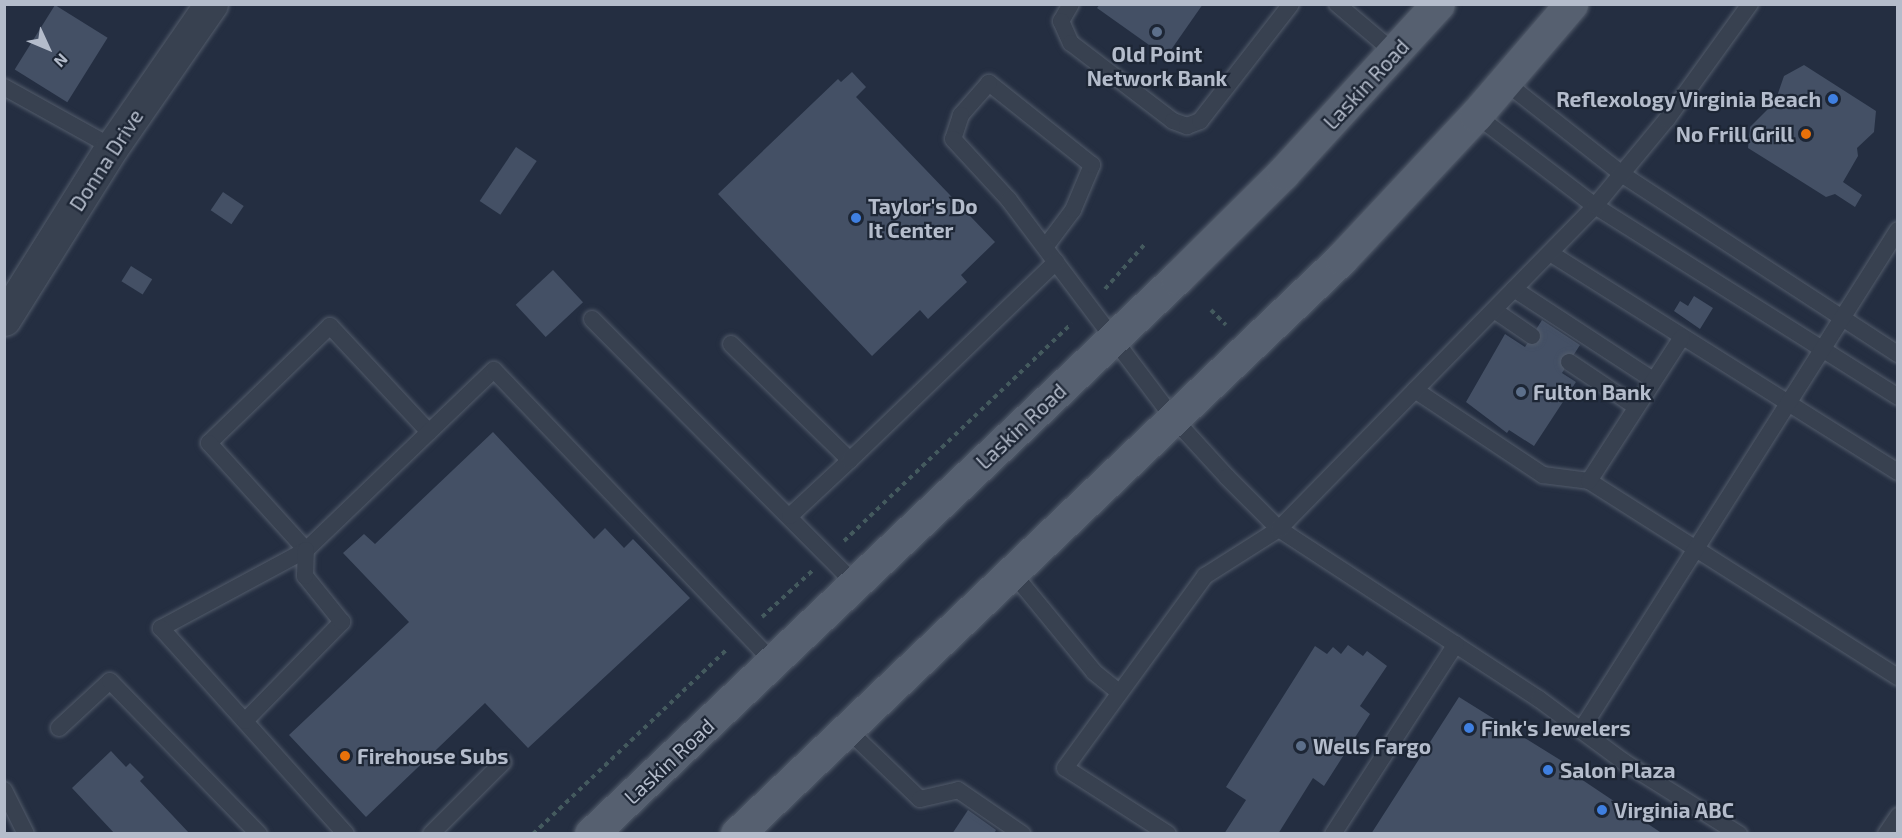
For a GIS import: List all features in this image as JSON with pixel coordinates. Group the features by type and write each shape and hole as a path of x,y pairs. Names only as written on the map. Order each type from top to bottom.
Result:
{"main road":[{"name":"Laskin Road","path":"591,834 1112,341 1283,173 1438,4"},
{"path":"737,834 1175,420 1342,258 1476,115 1571,4"}],"street":[{"name":"Donna Drive","path":"4,319 112,147 211,4"}],"lane":[{"path":"1071,4 1061,21 1071,43 1173,121 1187,126 1200,120 1291,4"},
{"path":"1337,4 1395,53"},
{"path":"1168,834 1065,768 1205,576 1279,529 1595,206 1623,175 1750,4"},
{"path":"1505,82 1623,175 1898,354"},
{"path":"1046,246 1073,210 1092,165 989,83 961,115 952,139 1046,246 1112,341 1175,420 1279,529 1456,644 1624,762 1739,834"},
{"path":"4,87 112,147"},
{"path":"1476,115 1595,206 1898,397"},
{"path":"1581,730 1898,230"},
{"path":"1550,253 1898,472"},
{"path":"790,516 1056,262"},
{"path":"1514,290 1653,380"},
{"path":"1494,310 1532,336"},
{"path":"592,319 855,584"},
{"path":"245,722 342,622 304,576 306,550 209,444 330,326 429,432"},
{"path":"1589,481 1682,336"},
{"path":"731,344 850,460"},
{"path":"1569,362 1635,406"},
{"path":"346,834 161,628 306,550 494,370 774,663"},
{"path":"1415,390 1543,475 1589,481 1898,677"},
{"path":"1012,572 1094,672 1120,693"},
{"path":"1333,834 1456,644"},
{"path":"59,728 110,681 259,834"},
{"path":"847,729 920,799 958,790 1022,834"},
{"path":"431,834 503,762"},
{"path":"4,790 26,834"},
{"path":"1886,834 1898,816"}],"path":[{"path":"1211,310 1228,327"}],"building":[{"name":"Old Point Network Bank","path":"1100,4 1203,4 1166,57 1097,8"},
{"path":"55,5 108,38 67,102 15,69"},
{"path":"1804,65 1876,111 1874,132 1857,148 1858,156 1843,182 1862,195 1855,207 1835,194 1826,197 1748,148 1750,127 1775,102 1784,76"},
{"name":"Taylor's Do It Center","path":"852,72 866,87 856,97 995,242 961,275 967,282 928,319 920,310 872,356 718,194 838,79 841,82"},
{"path":"516,147 537,161 500,215 480,201"},
{"path":"223,192 244,206 231,224 211,210"},
{"path":"131,266 152,279 143,295 121,281"},
{"path":"553,270 583,302 546,337 516,305"},
{"path":"1694,296 1713,308 1700,329 1674,311 1680,301 1688,306"},
{"name":"Fulton Bank","path":"1542,320 1580,345 1562,373 1576,382 1534,446 1509,430 1507,433 1466,402 1505,334 1525,347"},
{"path":"493,432 594,539 605,528 624,548 633,539 690,598 528,748 485,703 366,817 289,735 409,622 343,553 364,534 375,544"},
{"name":"Wells Fargo","path":"1348,645 1363,656 1367,651 1387,666 1360,706 1370,714 1324,786 1313,778 1278,834 1224,834 1246,800 1226,787 1315,646 1327,654 1333,647 1341,654"},
{"path":"1459,697 1578,771 1575,775 1663,834 1371,834"},
{"path":"111,751 126,767 130,763 144,777 140,781 190,834 115,834 72,788"},
{"path":"968,810 996,830 994,834 952,834"}],"place":[{"name":"Old Point Network Bank","path":"1157,32"},
{"name":"Reflexology Virginia Beach","path":"1833,99"},
{"name":"No Frill Grill","path":"1806,134"},
{"name":"Taylor's Do It Center","path":"856,218"},
{"name":"Fulton Bank","path":"1521,392"},
{"name":"Fink's Jewelers","path":"1469,728"},
{"name":"Wells Fargo","path":"1301,746"},
{"name":"Firehouse Subs","path":"345,756"},
{"name":"Salon Plaza","path":"1548,770"},
{"name":"Virginia ABC","path":"1602,810"}]}
